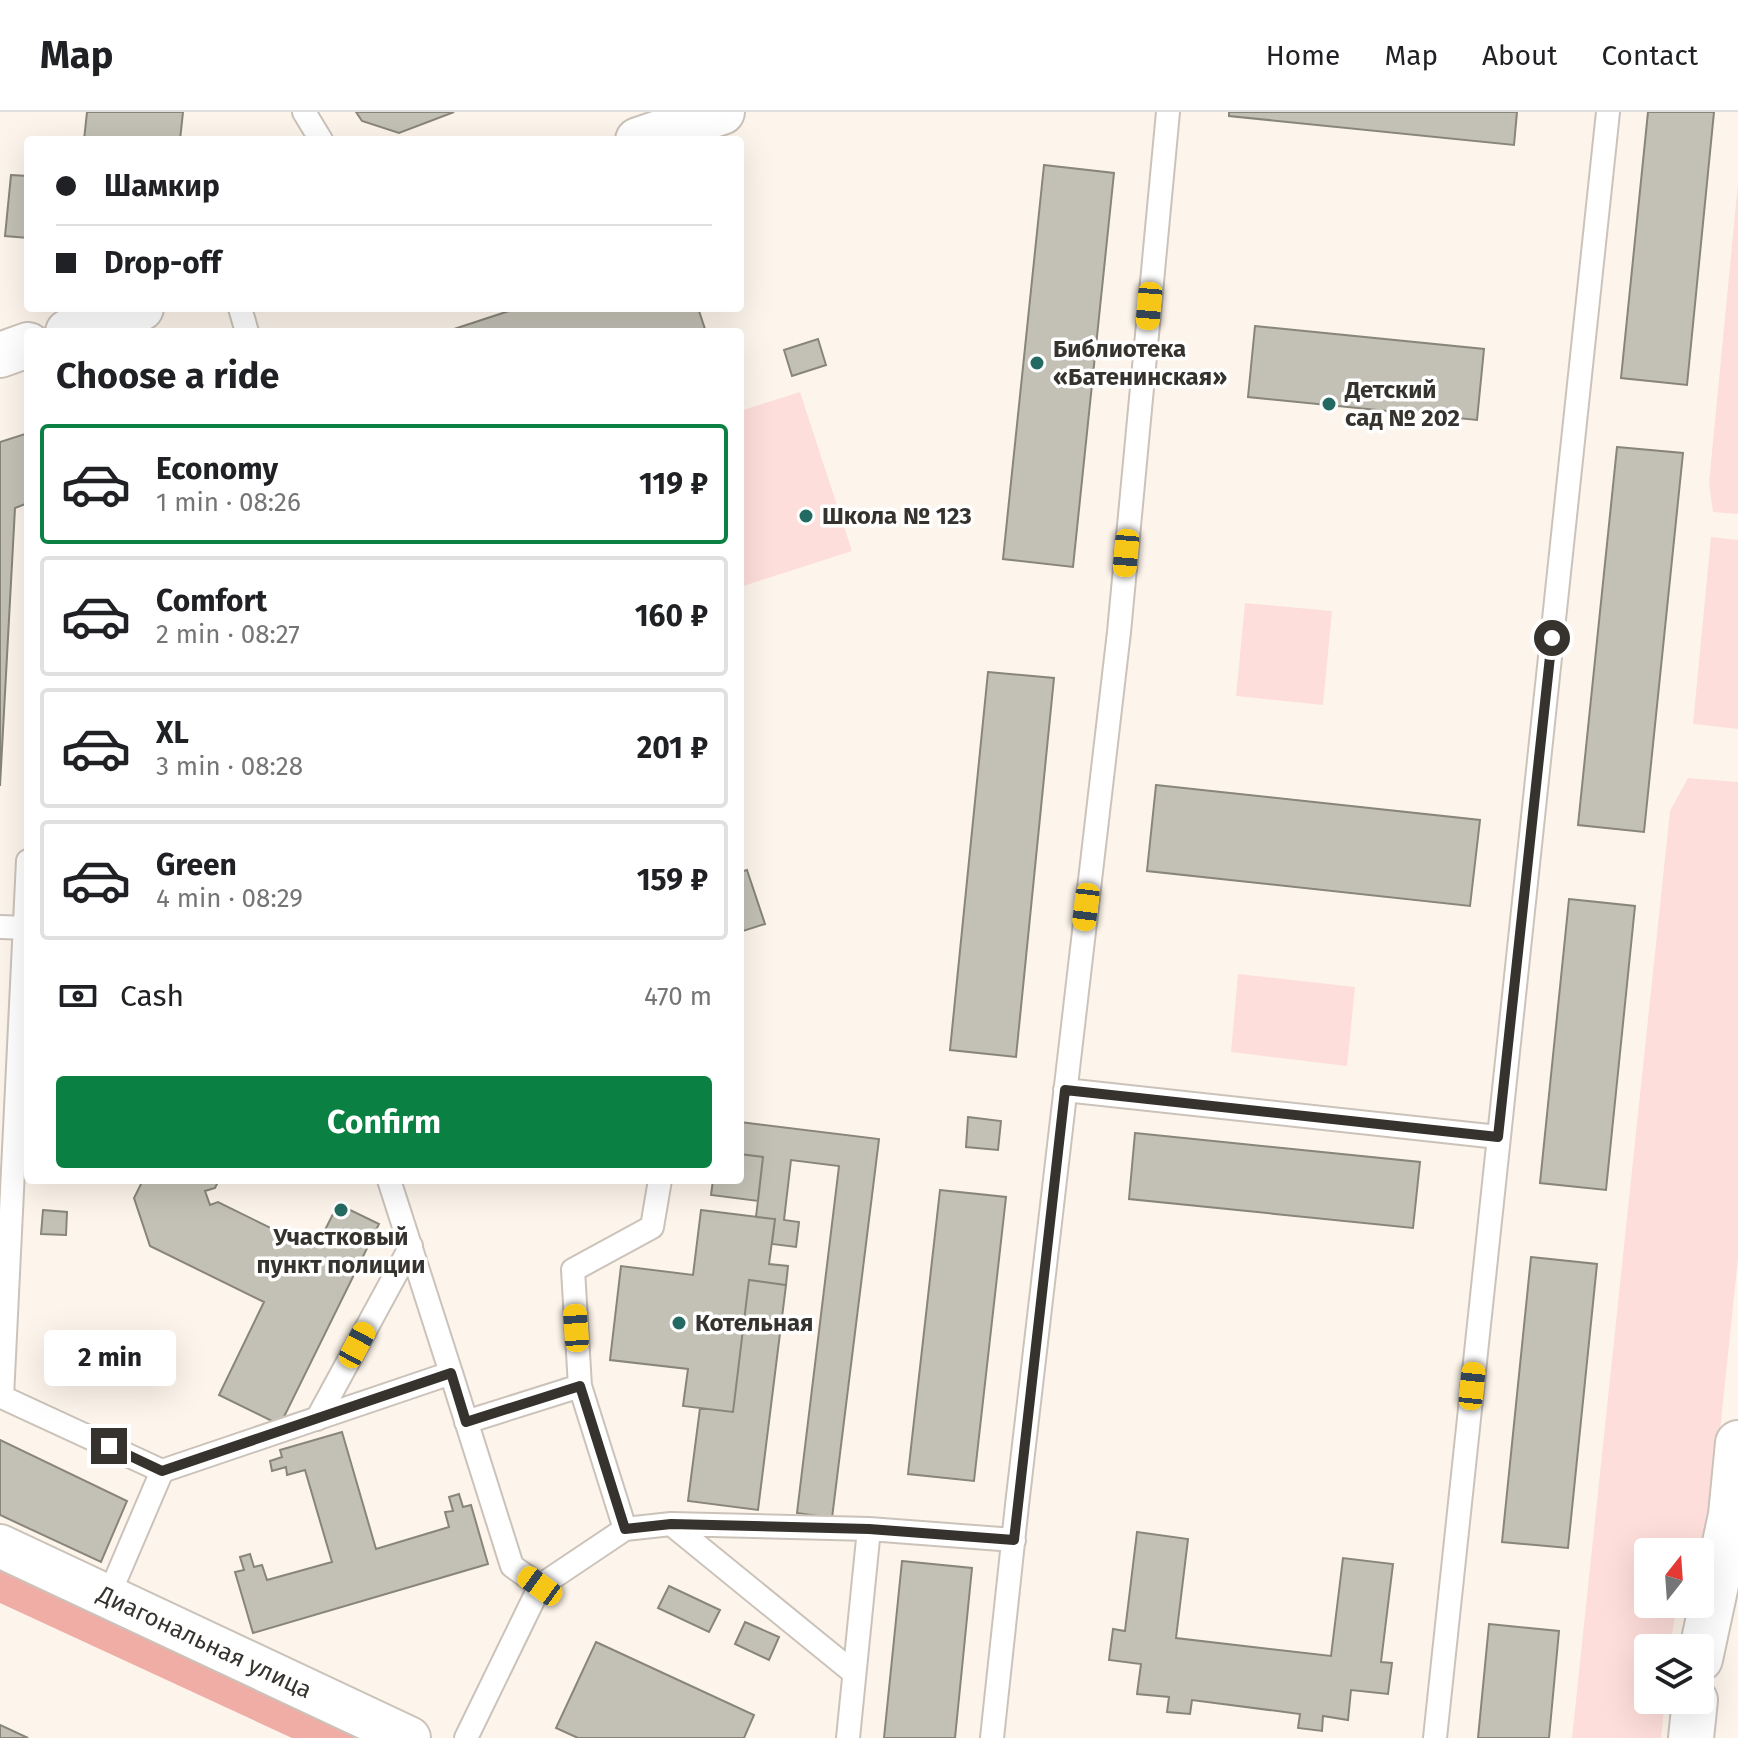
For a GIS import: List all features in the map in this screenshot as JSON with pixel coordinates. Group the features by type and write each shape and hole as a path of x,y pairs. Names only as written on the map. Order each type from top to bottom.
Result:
{"street":[{"path":"650,136 722,112"},
{"path":"80,328 129,312"},
{"path":"0,355 24,346"},
{"path":"1705,1634 1731,1515 1738,1443"},
{"name":"Диагональная улица","path":"0,1546 409,1738"},
{"path":"1691,1738 1694,1714"}],"lane":[{"path":"304,112 319,136"},
{"path":"992,1738 1119,632 1168,112"},
{"path":"1435,1738 1608,112"},
{"path":"0,927 24,928"},
{"path":"24,950 17,1002 2,1397 162,1471 451,1373"},
{"path":"1065,1090 1498,1137"},
{"path":"390,1184 512,1566 540,1586"},
{"path":"625,1529 580,1386 573,1270 652,1227 659,1184"},
{"path":"317,1419 411,1246"},
{"path":"466,1422 580,1386"},
{"path":"109,1595 162,1471"},
{"path":"466,1738 540,1586 625,1529 671,1524 869,1529 1014,1540"},
{"path":"671,1524 854,1673"},
{"path":"848,1738 869,1529"}],"shaded area":[{"path":"1738,183 1738,514 1713,512 1709,483"},
{"path":"800,392 852,551 744,586 744,410"},
{"path":"1711,537 1738,540 1738,729 1693,724"},
{"path":"1245,603 1332,611 1323,705 1236,696"},
{"path":"1688,778 1738,782 1738,1258 1712,1508 1701,1538 1634,1538 1634,1618 1675,1618 1672,1634 1634,1634 1634,1714 1664,1714 1661,1738 1572,1738 1670,811"},
{"path":"1238,974 1355,987 1347,1066 1231,1052"},
{"path":"0,1571 364,1738 292,1738 0,1603"}],"building":[{"path":"87,112 183,112 180,136 84,136"},
{"path":"356,112 454,112 399,133 362,121"},
{"path":"1229,112 1517,112 1514,145 1229,116"},
{"path":"1648,112 1714,112 1687,385 1621,378"},
{"path":"1044,165 1114,173 1073,567 1003,559"},
{"path":"11,175 24,176 24,238 5,236"},
{"path":"506,312 699,312 705,328 457,328"},
{"path":"1255,326 1484,349 1477,420 1248,397"},
{"path":"818,339 826,365 792,376 784,350"},
{"path":"24,434 24,505 15,508 0,786 0,442"},
{"path":"1617,447 1683,453 1644,832 1578,825"},
{"path":"988,672 1054,678 1016,1057 950,1050"},
{"path":"1156,785 1480,820 1470,906 1147,871"},
{"path":"747,870 765,924 744,931 744,871"},
{"path":"1569,899 1635,906 1606,1190 1540,1183"},
{"path":"968,1117 1001,1121 998,1150 966,1147"},
{"path":"744,1122 879,1139 832,1518 797,1513 839,1166 791,1160 784,1220 799,1222 796,1247 772,1244 775,1219 756,1217 763,1157 744,1155"},
{"path":"1135,1133 1420,1162 1413,1228 1129,1199"},
{"path":"744,1155 763,1157 758,1201 711,1195 712,1184 744,1184"},
{"path":"141,1184 217,1184 215,1188 205,1191 210,1205 218,1202 297,1241 324,1232 338,1204 379,1224 280,1425 219,1395 264,1302 150,1246 134,1198"},
{"path":"940,1190 1006,1197 974,1481 908,1474"},
{"path":"43,1210 67,1212 66,1235 41,1234"},
{"name":"Котельная","path":"701,1210 775,1219 769,1264 788,1266 786,1285 749,1280 733,1412 683,1406 688,1369 610,1360 621,1266 693,1275"},
{"path":"1531,1257 1597,1264 1568,1548 1502,1542"},
{"path":"749,1280 786,1285 758,1510 688,1501 700,1408 733,1412"},
{"path":"342,1432 376,1549 449,1527 445,1512 453,1511 449,1497 459,1494 463,1507 471,1505 488,1564 253,1633 235,1572 244,1570 240,1557 250,1554 254,1567 262,1565 267,1580 332,1562 305,1470 287,1475 286,1467 272,1471 270,1461 282,1457 280,1450"},
{"path":"0,1440 127,1501 101,1562 0,1515"},
{"path":"1137,1532 1188,1539 1176,1638 1331,1656 1343,1558 1393,1564 1381,1662 1392,1663 1388,1694 1351,1690 1348,1720 1323,1716 1322,1731 1298,1728 1300,1714 1192,1700 1190,1714 1167,1712 1169,1697 1137,1694 1141,1664 1109,1660 1113,1629 1125,1631"},
{"path":"902,1561 972,1568 955,1738 884,1738"},
{"path":"669,1586 720,1610 709,1632 658,1608"},
{"path":"745,1622 779,1637 769,1660 735,1644"},
{"path":"1489,1624 1559,1631 1549,1738 1478,1738"},
{"path":"596,1642 754,1715 744,1738 578,1738 556,1728"},
{"path":"0,1725 28,1738 0,1738"}],"place":[{"name":"Библиотека «Батенинская»","path":"1037,363"},
{"name":"Детский сад № 202","path":"1329,404"},
{"name":"Школа № 123","path":"806,516"},
{"name":"Участковый пункт полиции","path":"341,1210"},
{"name":"Котельная","path":"679,1323"}],"route":[{"path":"109,1446 162,1471 451,1373 466,1422 580,1386 625,1529 671,1524 869,1529 1014,1540 1065,1090 1498,1137 1552,638"}]}
